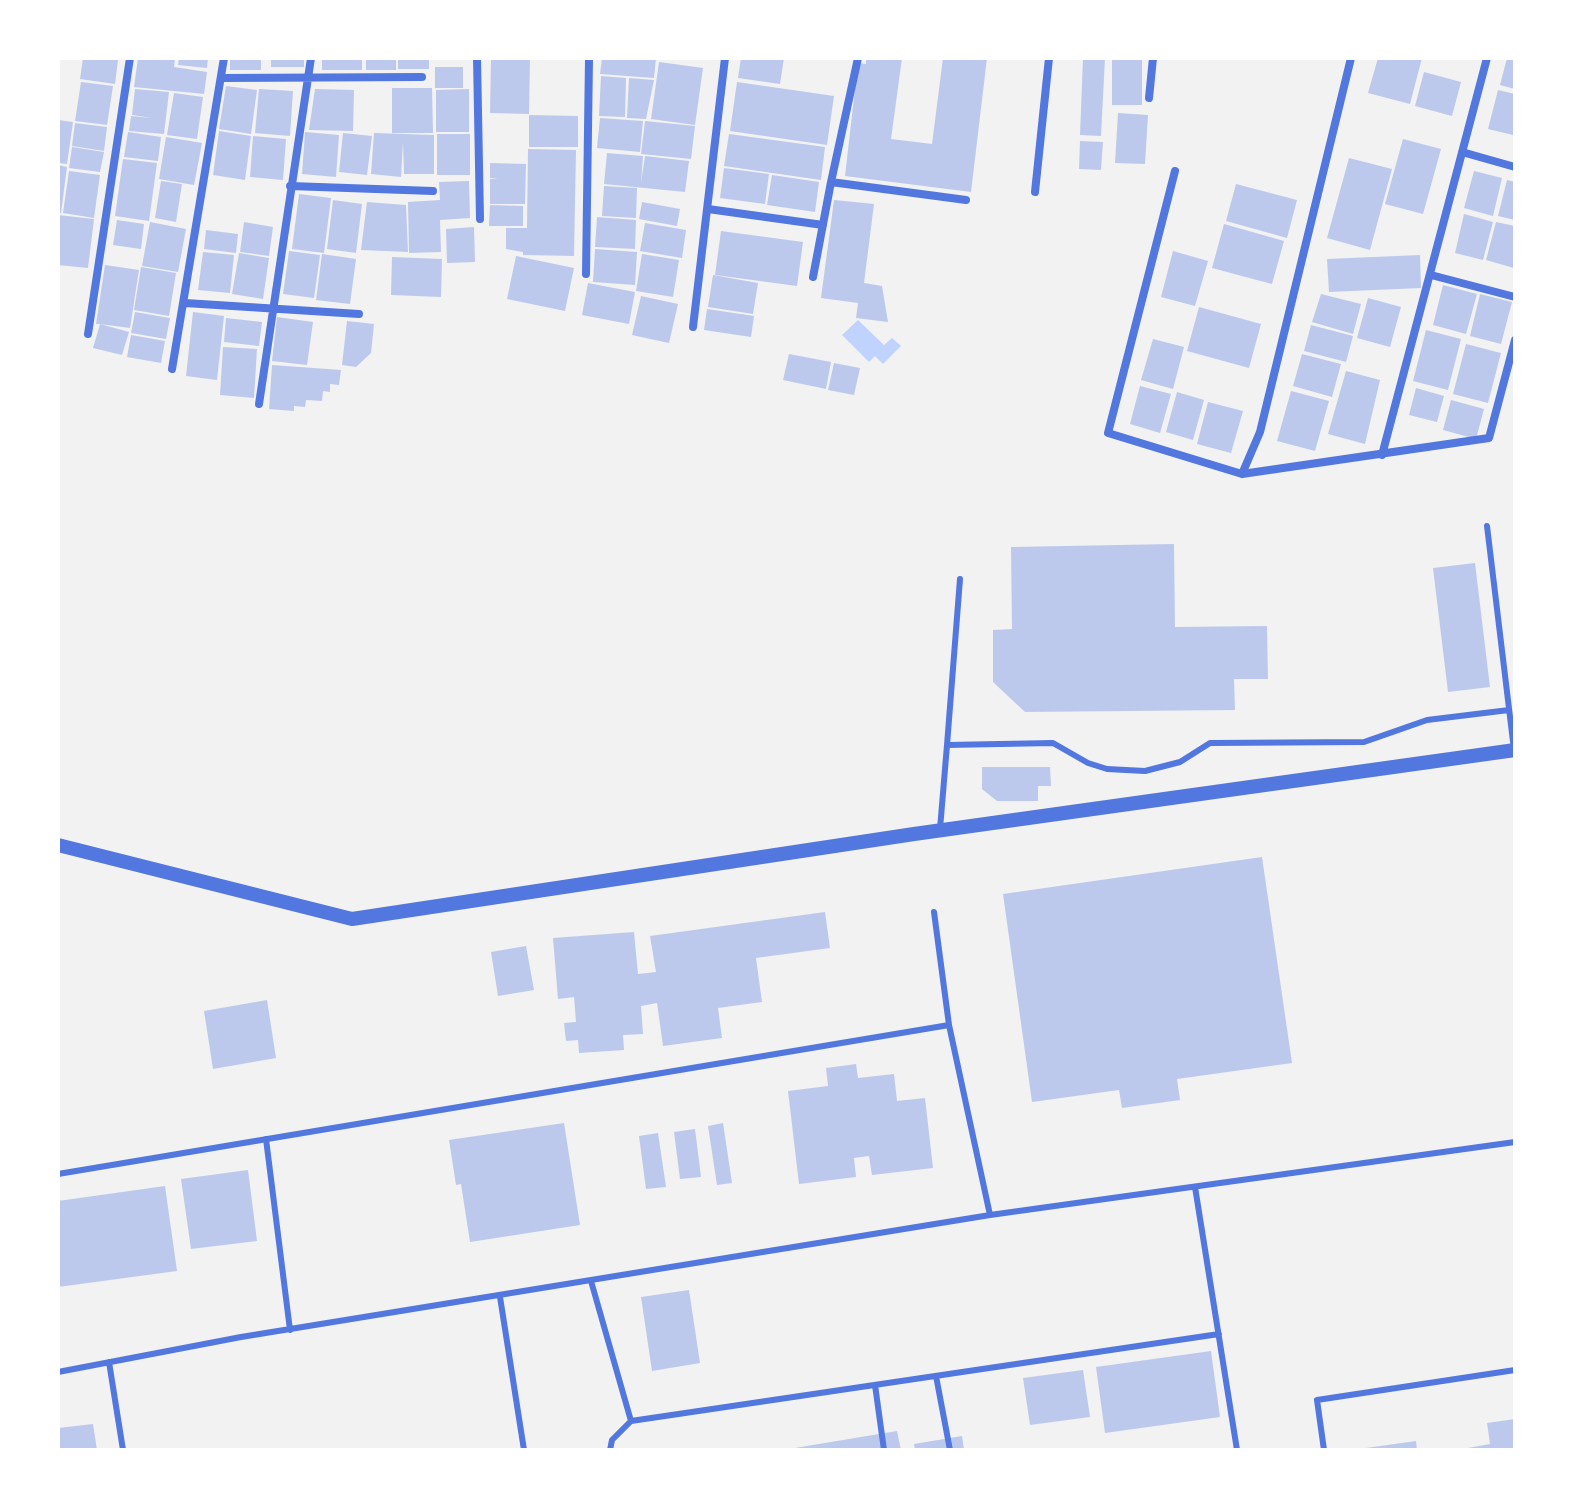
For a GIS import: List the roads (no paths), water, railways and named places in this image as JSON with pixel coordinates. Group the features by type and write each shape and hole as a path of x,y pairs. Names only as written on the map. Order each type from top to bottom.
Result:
{"street":[{"path":"88,334 130,58"},
{"path":"172,369 224,58"},
{"path":"259,404 311,58"},
{"path":"477,58 480,219"},
{"path":"586,274 589,58"},
{"path":"693,327 725,58"},
{"path":"813,277 858,58"},
{"path":"1035,192 1049,58"},
{"path":"1149,98 1153,58"},
{"path":"1242,474 1260,432 1351,58"},
{"path":"1382,455 1487,58"},
{"path":"222,78 422,77"},
{"path":"1462,152 1515,167"},
{"path":"1175,171 1108,433 1242,474 1489,438 1515,340"},
{"path":"831,182 966,200"},
{"path":"290,186 433,191"},
{"path":"708,209 823,225"},
{"path":"1431,275 1515,297"},
{"path":"185,303 359,314"},
{"path":"58,845 352,919 940,830 1514,750"}],"lane":[{"path":"1487,526 1514,750"},
{"path":"940,830 960,579"},
{"path":"947,745 1053,743 1088,763 1107,769 1145,771 1180,762 1210,743 1364,742 1427,720 1509,710"},
{"path":"934,912 949,1025 990,1215"},
{"path":"58,1174 949,1025"},
{"path":"266,1139 290,1330"},
{"path":"58,1372 290,1330 990,1215 1515,1142"},
{"path":"1195,1187 1237,1450"},
{"path":"591,1281 631,1421"},
{"path":"500,1297 524,1450"},
{"path":"610,1450 612,1440 631,1421 1219,1334"},
{"path":"109,1362 123,1450"},
{"path":"1324,1450 1317,1400 1515,1370"},
{"path":"936,1376 950,1450"},
{"path":"875,1385 884,1450"}],"water":[{"path":"858,320 884,345 892,338 901,346 883,364 875,356 869,362 842,335"}]}
